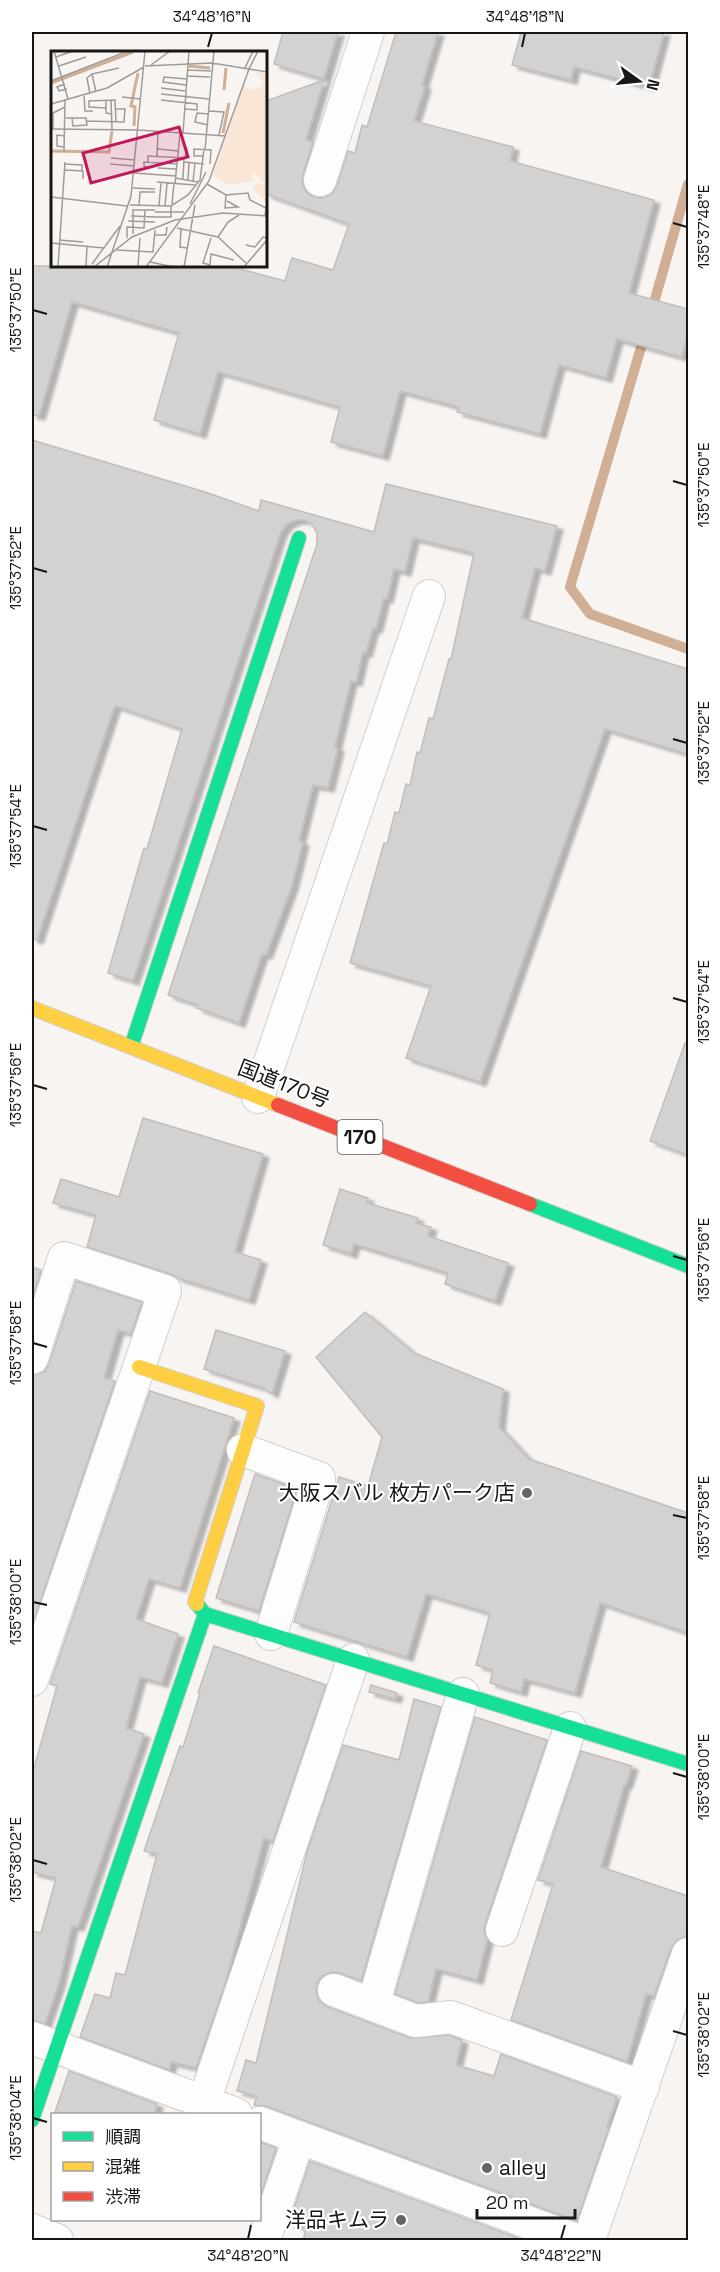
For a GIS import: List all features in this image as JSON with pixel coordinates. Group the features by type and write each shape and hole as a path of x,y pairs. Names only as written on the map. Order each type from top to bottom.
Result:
{"main road":[{"path":"131,1047 299,538"},
{"name":"国道170号","path":"32,1008 688,1266"},
{"path":"139,1367 257,1406 195,1602 206,1614 688,1764"},
{"path":"32,2120 44,2043 206,1614"}],"street":[{"path":"320,180 368,32"},
{"path":"258,1097 429,596"},
{"path":"32,1358 64,1258 165,1291 34,1667"},
{"path":"243,1450 319,1478 271,1635"},
{"path":"204,2102 353,1660"},
{"path":"373,2005 463,1694"},
{"path":"502,1930 570,1728"},
{"path":"589,2241 688,1954"},
{"path":"334,1990 416,2021 451,2017 643,2086"},
{"path":"44,2043 231,2113"},
{"path":"261,2123 576,2241"},
{"path":"264,2241 299,2138"},
{"path":"32,2230 57,2241"}],"building":[{"path":"283,32 338,32 324,79 274,64"},
{"path":"396,32 438,32 414,121 513,147 510,161 654,200 629,293 688,309 688,333 682,357 617,339 606,378 559,365 540,434 457,412 459,407 400,391 383,456 331,442 340,407 218,372 200,434 154,420 179,333 72,302 39,416 32,415 32,266 233,267 285,281 292,258 333,270 349,224 267,194 267,101 324,80 306,140 313,142 302,183 306,192 314,197 323,198 332,194 337,186 348,151 355,153 362,125 367,127"},
{"path":"521,32 664,32 649,87 574,67 571,80 512,65"},
{"path":"32,440 205,492 259,511 261,500 374,532 386,484 557,526 545,571 535,568 522,618 688,669 688,754 605,729 480,1082 406,1058 431,986 350,963 384,843 387,844 395,812 399,813 406,784 410,785 417,752 420,753 429,718 433,719 449,659 451,659 474,553 413,538 405,572 394,569 387,599 384,598 376,629 373,628 366,653 363,652 356,682 351,681 328,788 313,785 299,841 303,842 292,886 266,955 262,954 239,1023 168,995 317,544 317,534 313,525 304,520 296,520 287,524 281,532 133,981 108,973 144,848 147,849 182,729 116,706 114,708 37,940 32,939"},
{"path":"685,1043 688,1044 688,1155 650,1141"},
{"path":"143,1118 263,1154 235,1252 261,1260 249,1300 87,1247 96,1215 53,1203 61,1179 119,1197"},
{"path":"340,1189 368,1198 367,1203 418,1218 416,1223 431,1227 428,1236 508,1263 495,1301 445,1284 448,1273 354,1244 351,1254 323,1245"},
{"path":"32,1267 41,1270 32,1300"},
{"path":"76,1281 142,1302 131,1334 118,1330 104,1378 115,1381 32,1626 32,1375 44,1372 49,1364"},
{"path":"365,1312 414,1353 503,1389 499,1427 529,1459 688,1513 688,1633 600,1603 575,1693 524,1679 521,1692 490,1683 493,1670 476,1665 490,1613 426,1594 407,1657 294,1622 339,1477 368,1486 382,1437 316,1357"},
{"path":"216,1330 285,1351 272,1394 263,1388 204,1369"},
{"path":"150,1391 234,1418 180,1588 149,1579 136,1619 178,1634 162,1683 140,1677 126,1728 144,1734 78,1927 72,1926 59,1983 45,2024 32,2020 32,1931 41,1933 56,1878 32,1872 32,1775 57,1686 50,1684"},
{"path":"255,1474 297,1489 259,1611 216,1598"},
{"path":"214,1646 326,1685 273,1841 264,1838 225,1984 196,2068 171,2062 169,2070 80,2037 95,1994 110,1998 116,1973 125,1975 157,1854 144,1851 180,1746 183,1747"},
{"path":"371,1685 397,1693 395,1699 369,1692"},
{"path":"414,1699 441,1707 361,1981 331,1972 322,1976 317,1983 316,1993 320,2002 328,2007 410,2038 449,2035 462,2040 456,2065 494,2076 501,2054 617,2097 577,2221 266,2106 254,2105 257,2096 237,2091 246,2060 256,2063 307,1852 343,1745 399,1760"},
{"path":"475,1717 547,1740 485,1924 484,1933 487,1940 477,1980 436,1969 428,2002 418,2003 395,1994"},
{"path":"581,1751 632,1766 626,1785 624,1785 601,1867 688,1896 686,1936 677,1940 671,1948 654,1996 646,1994 627,2062 511,2020 553,1884 538,1880"},
{"path":"69,2071 157,2104 155,2113 55,2113"},
{"path":"261,2142 276,2148 261,2195"},
{"path":"310,2161 526,2241 303,2241 306,2228 289,2223"}],"waterway":[{"path":"651,313 688,184"},
{"path":"645,334 570,587 590,614 688,649"}],"traffic: fast":[{"path":"131,1047 299,538"},
{"path":"530,1204 688,1266"},
{"path":"197,1604 205,1614 688,1764"},
{"path":"32,2120 205,1614"}],"traffic: slow":[{"path":"32,1008 278,1105"},
{"path":"139,1367 257,1406 195,1602 197,1604"}],"traffic: jam":[{"path":"278,1105 530,1204"}],"place":[{"name":"大阪スバル 枚方パーク店","path":"527,1493"},
{"name":"alley","path":"487,2168"},
{"name":"洋品キムラ","path":"401,2220"}]}
